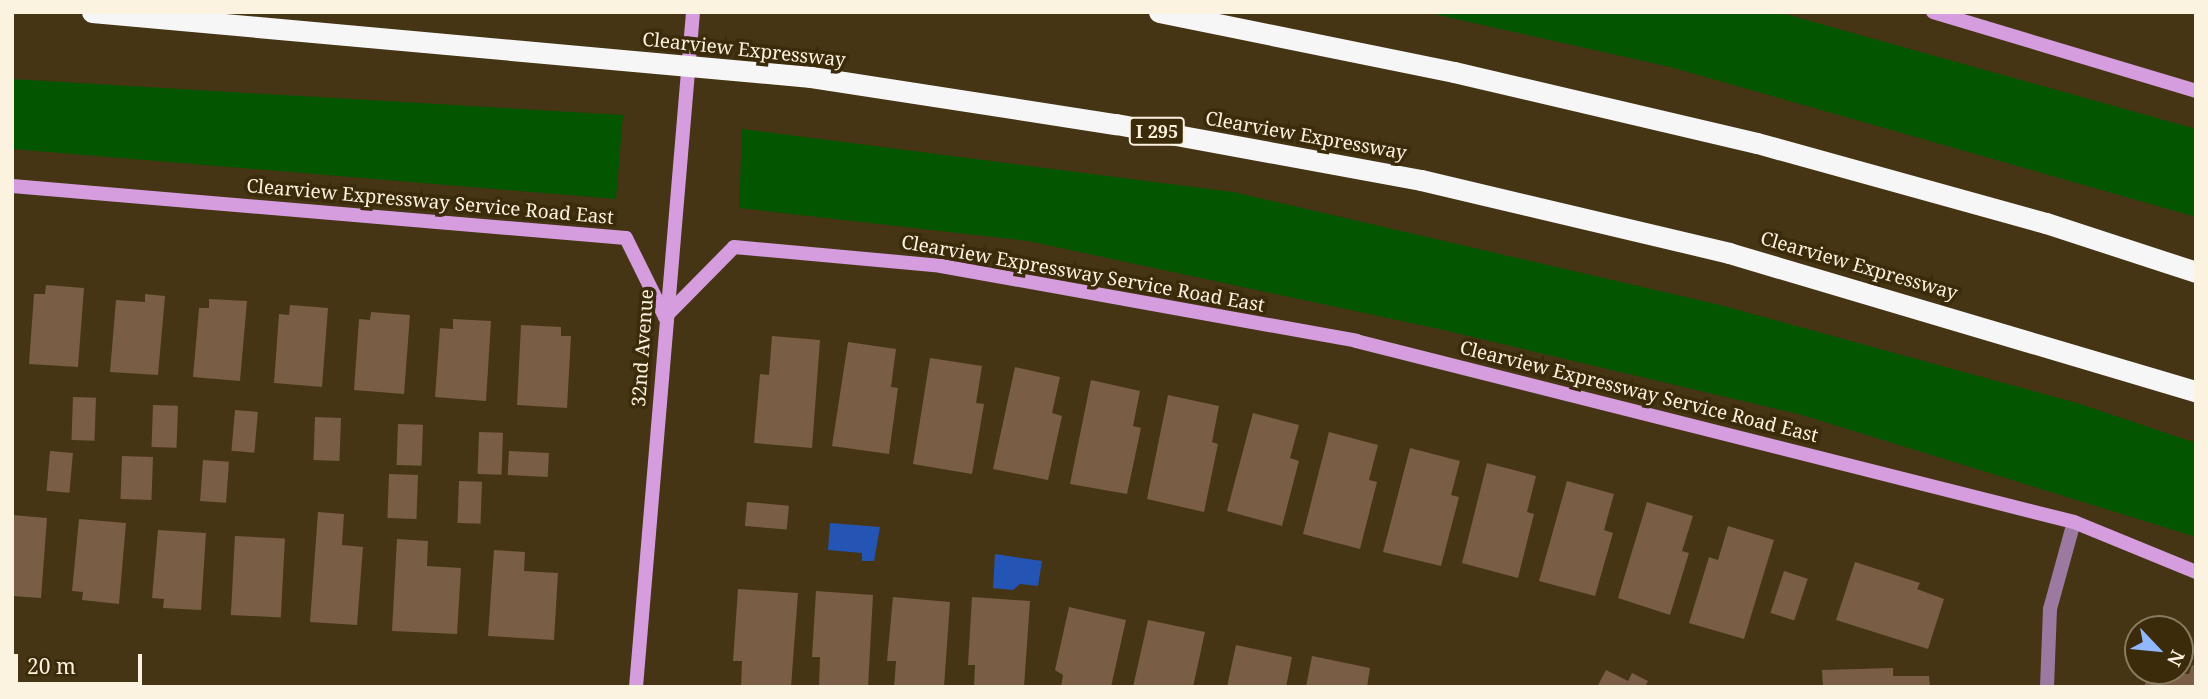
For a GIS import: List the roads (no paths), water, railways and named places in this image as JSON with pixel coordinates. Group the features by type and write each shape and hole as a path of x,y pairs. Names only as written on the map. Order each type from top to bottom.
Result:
{"highway":[{"name":"Clearview Expressway","path":"92,12 811,78 1116,124 1422,180 1729,253 2030,338 2196,391"},
{"path":"1159,12 1454,72 1757,143 2046,223 2196,272"}],"street":[{"name":"32nd Avenue","path":"636,687 676,172 693,12"},
{"path":"1933,12 2196,91"},
{"name":"Clearview Expressway Service Road East","path":"12,186 626,237 665,317 734,247 941,266 1356,341 2074,522 2196,572"},
{"path":"2047,687 2050,609 2074,522"}],"water":[{"path":"830,523 880,527 874,561 862,561 862,553 828,550"},
{"path":"995,554 1042,561 1038,586 1020,584 1013,590 993,588"}]}
